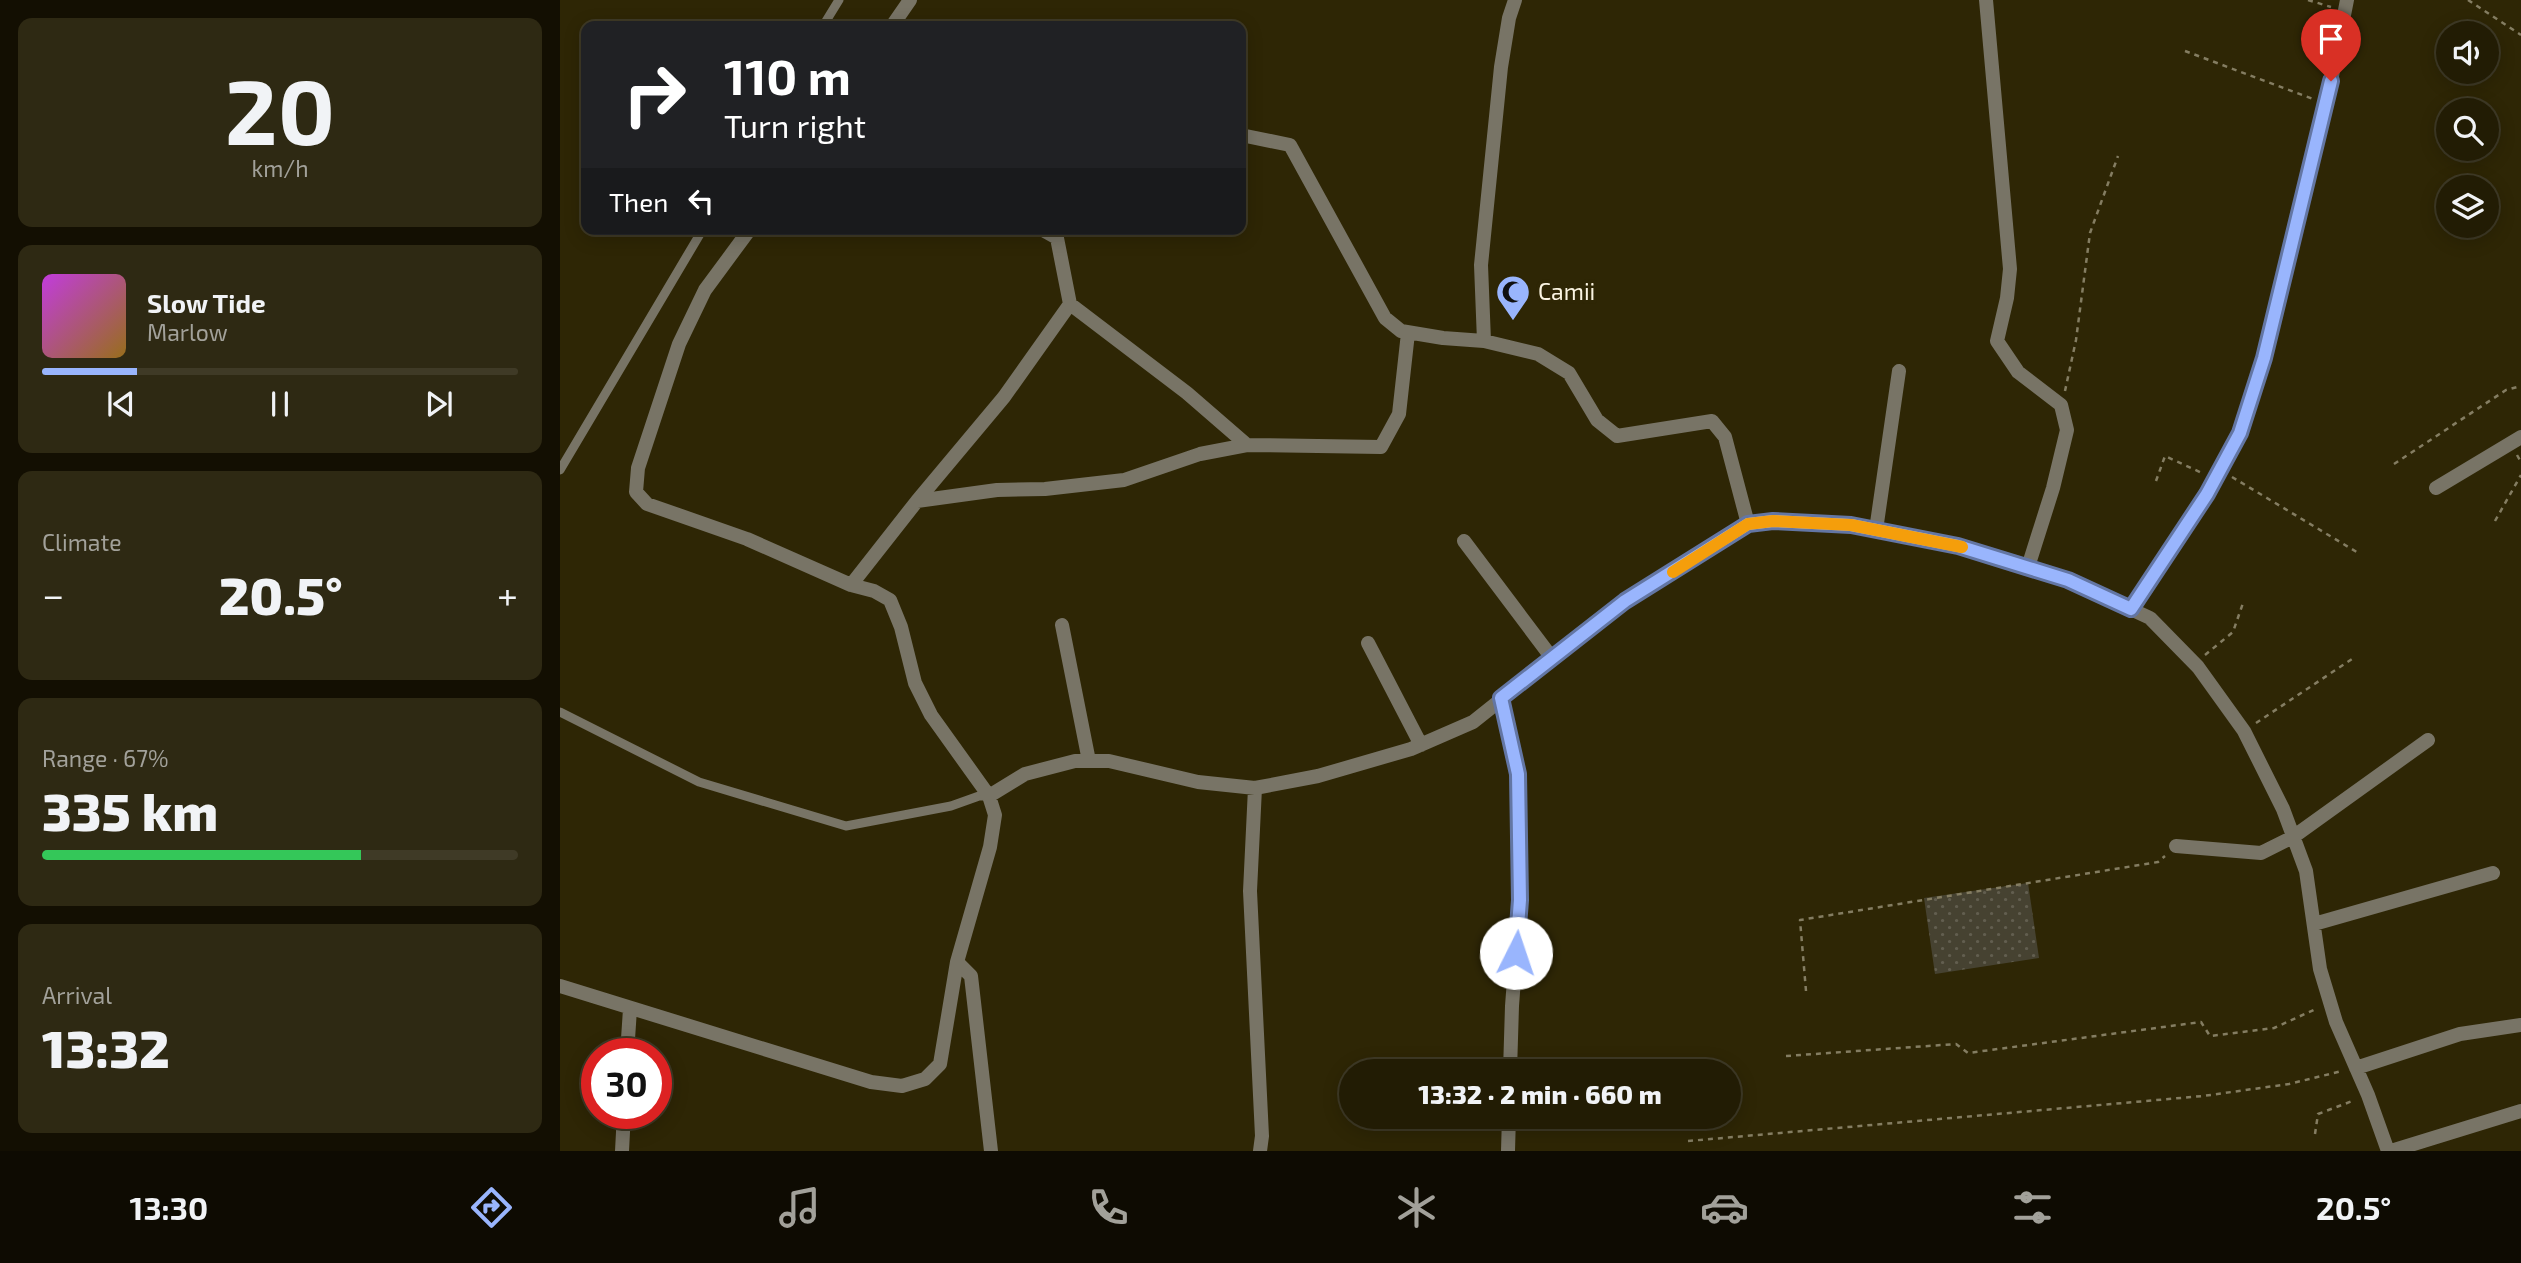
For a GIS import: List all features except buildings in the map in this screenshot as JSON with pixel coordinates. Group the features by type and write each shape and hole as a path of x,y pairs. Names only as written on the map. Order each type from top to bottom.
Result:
{"street":[{"path":"895,21 910,0"},
{"path":"1484,341 1481,265 1502,67 1509,18 1515,0"},
{"path":"1986,0 2010,269 2007,298 1997,341 2018,372 2061,405 2067,429 2053,488 2028,568"},
{"path":"2131,609 2218,474 2240,433 2264,358 2346,6"},
{"path":"1246,136 1290,145 1385,318 1401,331 1484,341 1538,354 1569,373 1597,420 1617,436 1712,421 1725,438 1748,524"},
{"path":"560,986 871,1082 902,1086 925,1079 940,1064 957,962 990,847 995,815 989,796 931,715 915,683 901,627 890,600 747,539 647,504 636,492 638,468 679,344 705,290 746,235"},
{"path":"1052,235 1057,238 1070,304 1187,393 1247,445"},
{"path":"851,585 1004,397 1070,304"},
{"path":"917,501 997,490 1045,489 1124,480 1200,454 1247,445 1381,447 1399,414 1408,332"},
{"path":"1877,530 1899,371"},
{"path":"2436,488 2521,437"},
{"path":"989,796 1026,775 1074,761 1109,761 1198,782 1255,788 1318,776 1421,745 1473,722 1625,601 1748,524 1773,521 1851,525 1958,546 2068,580 2150,618 2194,664 2244,731 2283,809 2306,871 2320,969 2330,1002 2389,1151 2521,1111"},
{"path":"1464,541 1552,658"},
{"path":"1062,625 1088,761"},
{"path":"1368,643 1421,745"},
{"path":"1501,698 1518,774 1520,900 1511,1059"},
{"path":"2176,846 2261,853 2293,837 2428,740"},
{"path":"1255,788 1250,891 1262,1136 1260,1151"},
{"path":"2314,923 2493,873"},
{"path":"957,962 971,976 992,1151"},
{"path":"628,1038 630,1009"},
{"path":"2356,1068 2460,1034 2521,1025"},
{"path":"622,1151 623,1129"},
{"path":"1508,1151 1509,1129"}],"lane":[{"path":"826,21 839,0"},
{"path":"560,470 699,235"},
{"path":"560,712 698,782 846,826 989,796"}],"path":[{"path":"2308,0 2346,6"},
{"path":"2468,0 2521,36"},
{"path":"2185,51 2325,104"},
{"path":"2061,405 2076,340 2090,233 2118,156"},
{"path":"2394,464 2506,390 2521,386"},
{"path":"2156,481 2165,456 2218,474 2360,554"},
{"path":"2495,521 2521,475"},
{"path":"2194,664 2233,632 2243,603"},
{"path":"2244,731 2352,659"},
{"path":"1806,991 1800,920 2158,862 2176,846"},
{"path":"1786,1056 1956,1044 1968,1052 2201,1022 2210,1036 2274,1028 2330,1002"},
{"path":"1688,1141 2203,1096 2290,1084 2356,1068"},
{"path":"2315,1135 2318,1114 2368,1095"}],"shaded area":[{"path":"2028,883 2039,958 1935,974 1924,898"}],"slow traffic":[{"path":"1673,572 1748,524 1773,521 1851,525 1962,547"}],"place":[{"name":"Camii","path":"1513,322"}],"route":[{"path":"1516,953 1520,900 1518,774 1501,698 1625,601 1748,524 1773,521 1851,525 1958,546 2068,580 2131,609 2207,494 2240,433 2264,358 2331,81"}]}
